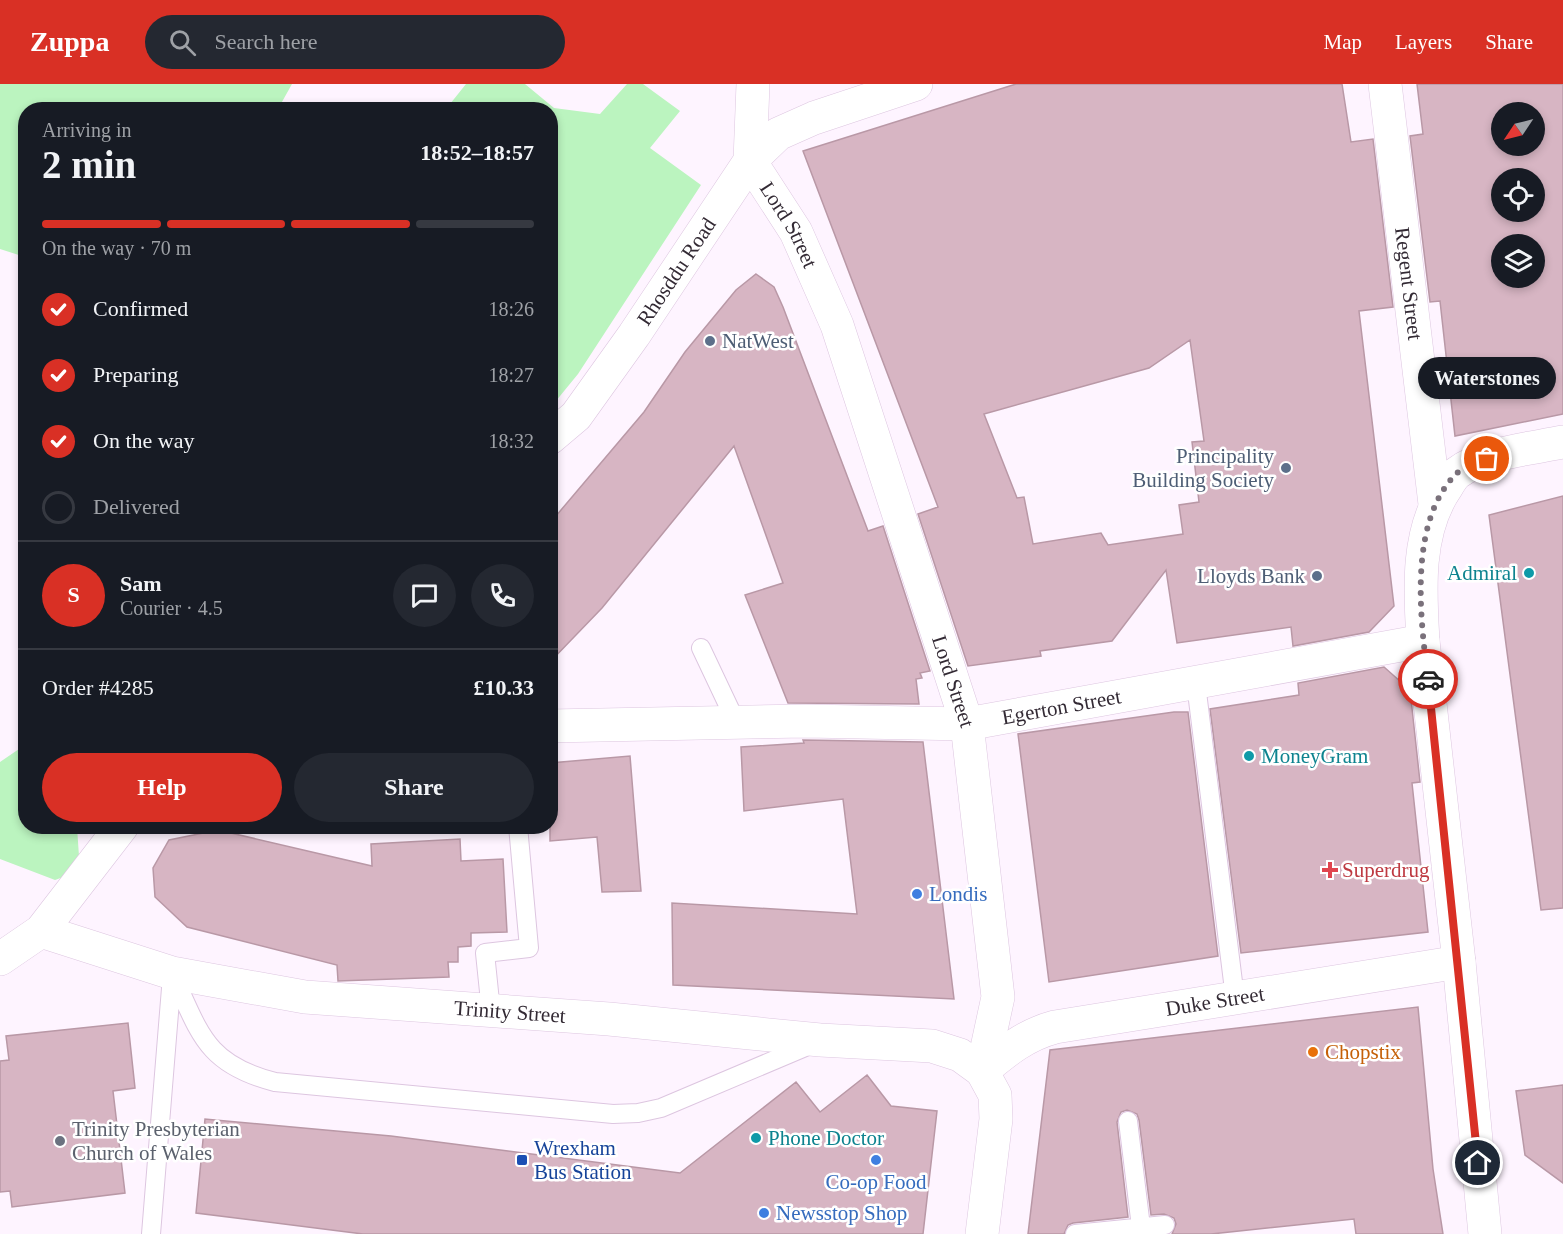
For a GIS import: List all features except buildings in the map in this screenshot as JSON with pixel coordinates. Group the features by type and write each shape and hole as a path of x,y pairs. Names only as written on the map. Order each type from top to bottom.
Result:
{"street":[{"path":"750,161 753,84"},
{"name":"Rhosddu Road","path":"558,431 576,416 634,335 750,161 778,134 814,118 916,84"},
{"name":"Regent Street","path":"1385,84 1435,504 1423,550 1421,600 1423,641 1459,962 1485,1234"},
{"name":"Lord Street","path":"750,161 796,232 837,325 967,724 998,997 982,1071"},
{"path":"1435,504 1455,474 1487,459 1563,442"},
{"name":"Egerton Street","path":"558,726 806,721 967,724 1423,641"},
{"path":"0,959 41,931 116,834"},
{"name":"Trinity Street","path":"41,931 172,973 305,997 609,1019 820,1040 932,1046 960,1055 982,1071"},
{"name":"Duke Street","path":"982,1071 1014,1044 1035,1033 1055,1027 1459,962"},
{"path":"982,1071 995,1095 996,1119 982,1234"}],"lane":[{"path":"701,648 736,722"},
{"path":"1196,684 1235,998"},
{"path":"491,1011 485,953 529,948 519,834"},
{"path":"172,973 209,1047 227,1065 251,1076 274,1082 613,1114 638,1113 661,1108 820,1040"},
{"path":"151,1234 172,973"},
{"path":"1128,1121 1141,1227"},
{"path":"1076,1234 1165,1225"}],"green space":[{"path":"0,84 292,84 282,102 18,102 18,255 0,249"},
{"path":"466,84 525,84 547,102 452,102"},
{"path":"627,84 643,84 680,111 650,148 701,185 578,374 558,398 558,109 600,114"},
{"path":"18,750 18,834 77,834 80,871 55,880 0,859 0,762"}],"way so far":[{"path":"1428,679 1421,600 1423,550 1435,504 1455,474 1487,459"}],"place":[{"name":"NatWest","path":"710,341"},
{"name":"Waterstones","path":"1487,459"},
{"name":"Principality Building Society","path":"1286,468"},
{"name":"Admiral","path":"1529,573"},
{"name":"Lloyds Bank","path":"1317,576"},
{"name":"MoneyGram","path":"1249,756"},
{"name":"Superdrug","path":"1330,870"},
{"name":"Londis","path":"917,894"},
{"name":"Chopstix","path":"1313,1052"},
{"name":"Phone Doctor","path":"756,1138"},
{"name":"Trinity Presbyterian Church of Wales","path":"60,1141"},
{"name":"Wrexham Bus Station","path":"522,1160"},
{"name":"Co-op Food","path":"876,1160"},
{"name":"Newsstop Shop","path":"764,1213"}],"route":[{"path":"1428,679 1478,1163"}]}
